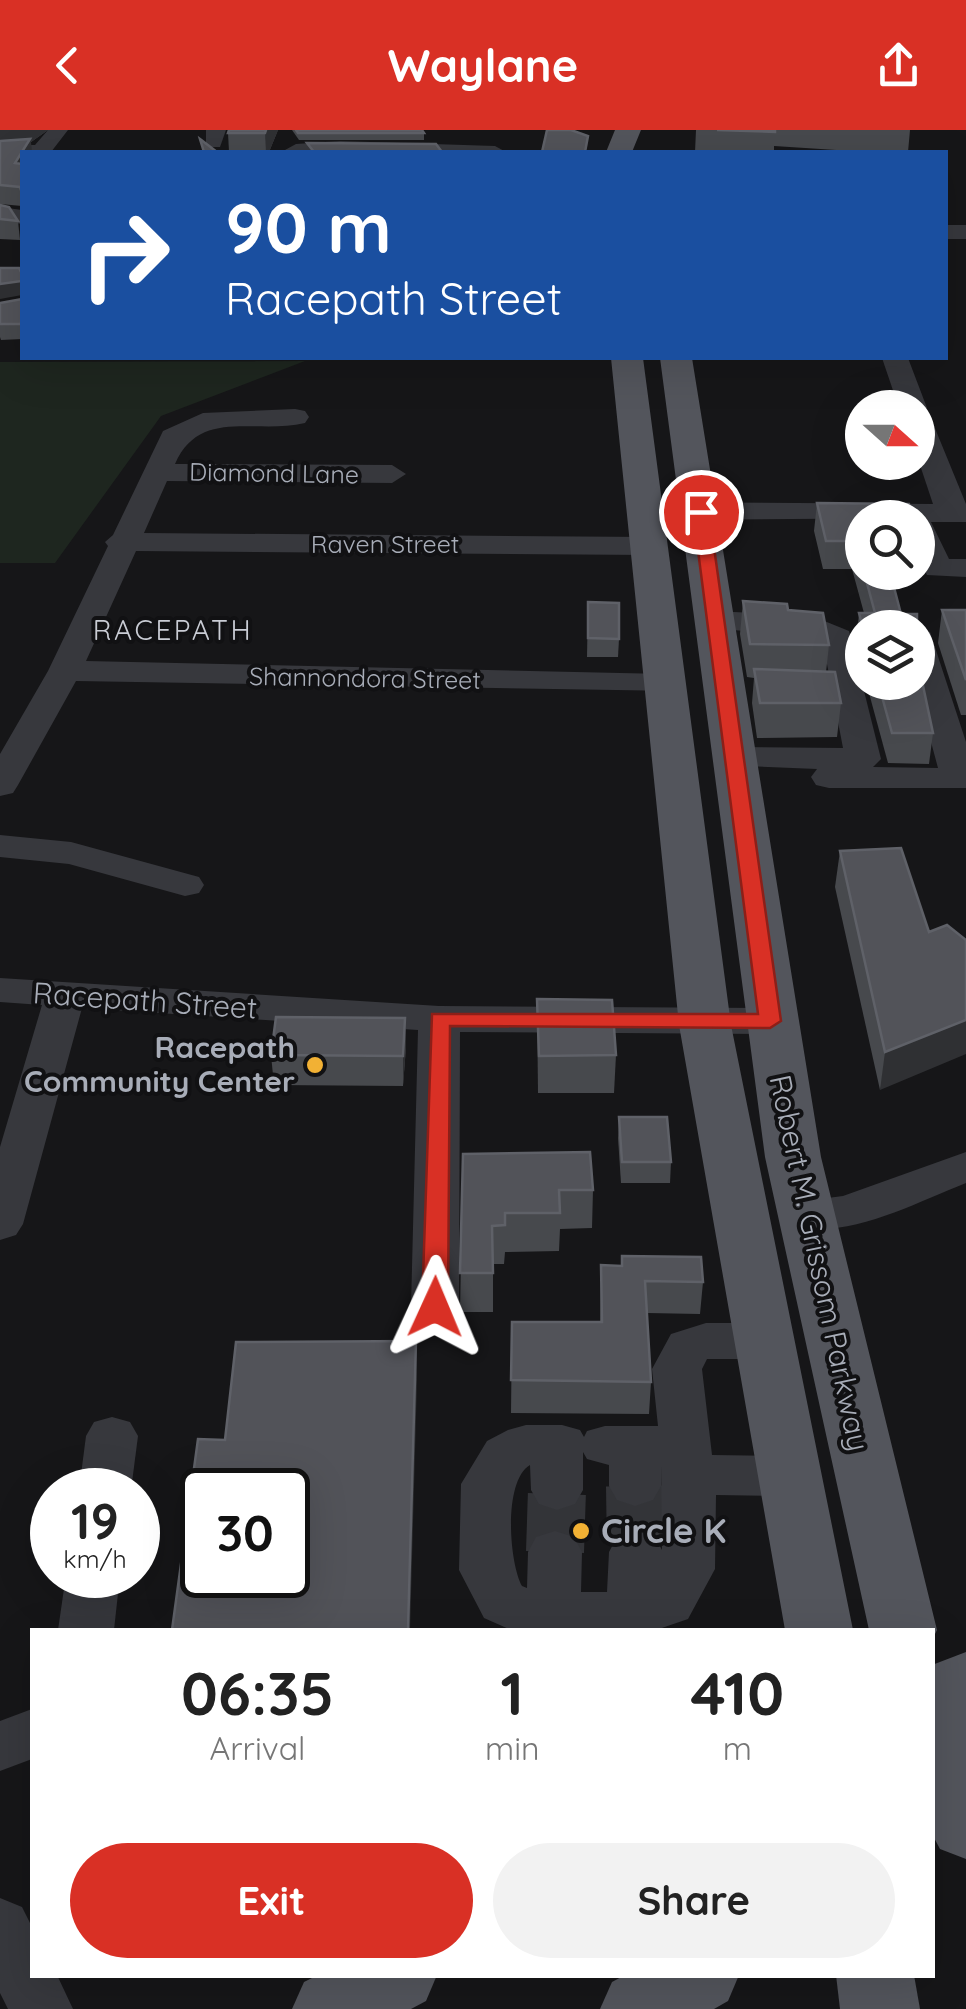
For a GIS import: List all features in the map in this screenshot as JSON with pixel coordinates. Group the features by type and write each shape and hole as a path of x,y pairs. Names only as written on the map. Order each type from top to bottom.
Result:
{"main road":[{"path":"627,360 705,1021 819,1628"},
{"name":"Robert M. Grissom Parkway","path":"676,360 714,621 742,692 733,767 770,1021 805,1214 903,1628"},
{"path":"935,1697 966,1682"},
{"path":"935,1734 966,1829 935,1848"},
{"path":"332,2009 392,1978"},
{"path":"640,2009 695,1978"},
{"path":"875,1978 880,2009"}],"street":[{"path":"43,150 53,145 58,130"},
{"path":"297,144 433,150"},
{"path":"896,360 907,390"},
{"path":"0,784 65,671 120,542 173,437 193,424 295,417"},
{"path":"935,460 961,521"},
{"name":"Diamond Lane","path":"155,472 392,474"},
{"name":"Raven Street","path":"120,542 647,528 701,512 845,519"},
{"name":"Raven Street","path":"935,522 961,521"},
{"path":"935,562 938,568 966,568"},
{"path":"714,621 782,622 829,630 838,638 845,676"},
{"name":"Shannondora Street","path":"65,671 665,684"},
{"path":"733,767 962,780 956,731 935,679"},
{"path":"812,692 845,692"},
{"path":"733,767 863,759 850,700"},
{"path":"0,846 71,853 185,885"},
{"name":"Racepath Street","path":"0,990 65,998 440,1019 770,1021"},
{"path":"0,1224 65,998"},
{"path":"435,1307 440,1019"},
{"path":"805,1214 848,1211 966,1167"},
{"path":"615,1459 688,1348 706,1340 766,1340"},
{"path":"107,1468 112,1436"},
{"path":"615,1459 688,1569 669,1603 634,1615 543,1620 503,1602 486,1570 487,1484 504,1454 526,1444 615,1459 792,1476"},
{"path":"543,1620 555,1552"},
{"path":"634,1615 636,1552"},
{"path":"86,1628 90,1598"},
{"path":"0,1746 30,1735"},
{"path":"30,1907 0,1925 41,2009"}],"shaded area":[{"path":"305,361 161,416 55,563 0,563 0,362"}],"building":[{"path":"229,130 266,130 228,133"},
{"path":"296,130 422,130 424,133 298,133"},
{"path":"547,130 571,130 588,136 585,150 542,150"},
{"path":"30,139 15,163 20,164 20,187 0,185 0,141"},
{"path":"307,143 436,144 440,150 312,150"},
{"path":"0,205 9,207 18,221 0,219"},
{"path":"0,268 19,268 20,281 0,284"},
{"path":"20,299 20,324 0,324 0,303"},
{"path":"817,503 845,503 845,541 826,541"},
{"path":"869,590 895,590 900,610 874,610"},
{"path":"743,601 787,604 788,610 823,613 829,645 750,644"},
{"path":"588,602 619,603 619,639 588,638"},
{"path":"942,610 966,610 966,680"},
{"path":"754,669 835,672 841,703 760,703"},
{"path":"883,700 926,700 933,733 892,733"},
{"path":"901,848 929,932 947,925 966,940 966,1020 885,1052 840,851"},
{"path":"537,999 612,1000 616,1055 539,1056"},
{"path":"276,1017 405,1018 403,1056 271,1055"},
{"path":"619,1117 667,1117 671,1162 622,1162"},
{"path":"590,1152 593,1190 559,1190 560,1213 505,1213 505,1225 492,1226 493,1273 460,1273 463,1154"},
{"path":"622,1256 701,1257 703,1282 645,1281 651,1382 511,1380 512,1322 602,1322 601,1265 622,1266"},
{"path":"416,1341 408,1628 172,1628 180,1571 180,1598 310,1598 310,1468 194,1468 198,1439 225,1440 236,1342"}],"tunnel":[{"path":"635,1486 636,1552"},
{"path":"555,1552 557,1490"}],"place":[{"name":"Racepath Community Center","path":"315,1065"},
{"name":"Circle K","path":"581,1531"}],"district":[{"name":"RACEPATH","path":"173,630"}],"route":[{"path":"435,1307 440,1019 770,1021 702,548 701,512"}]}
